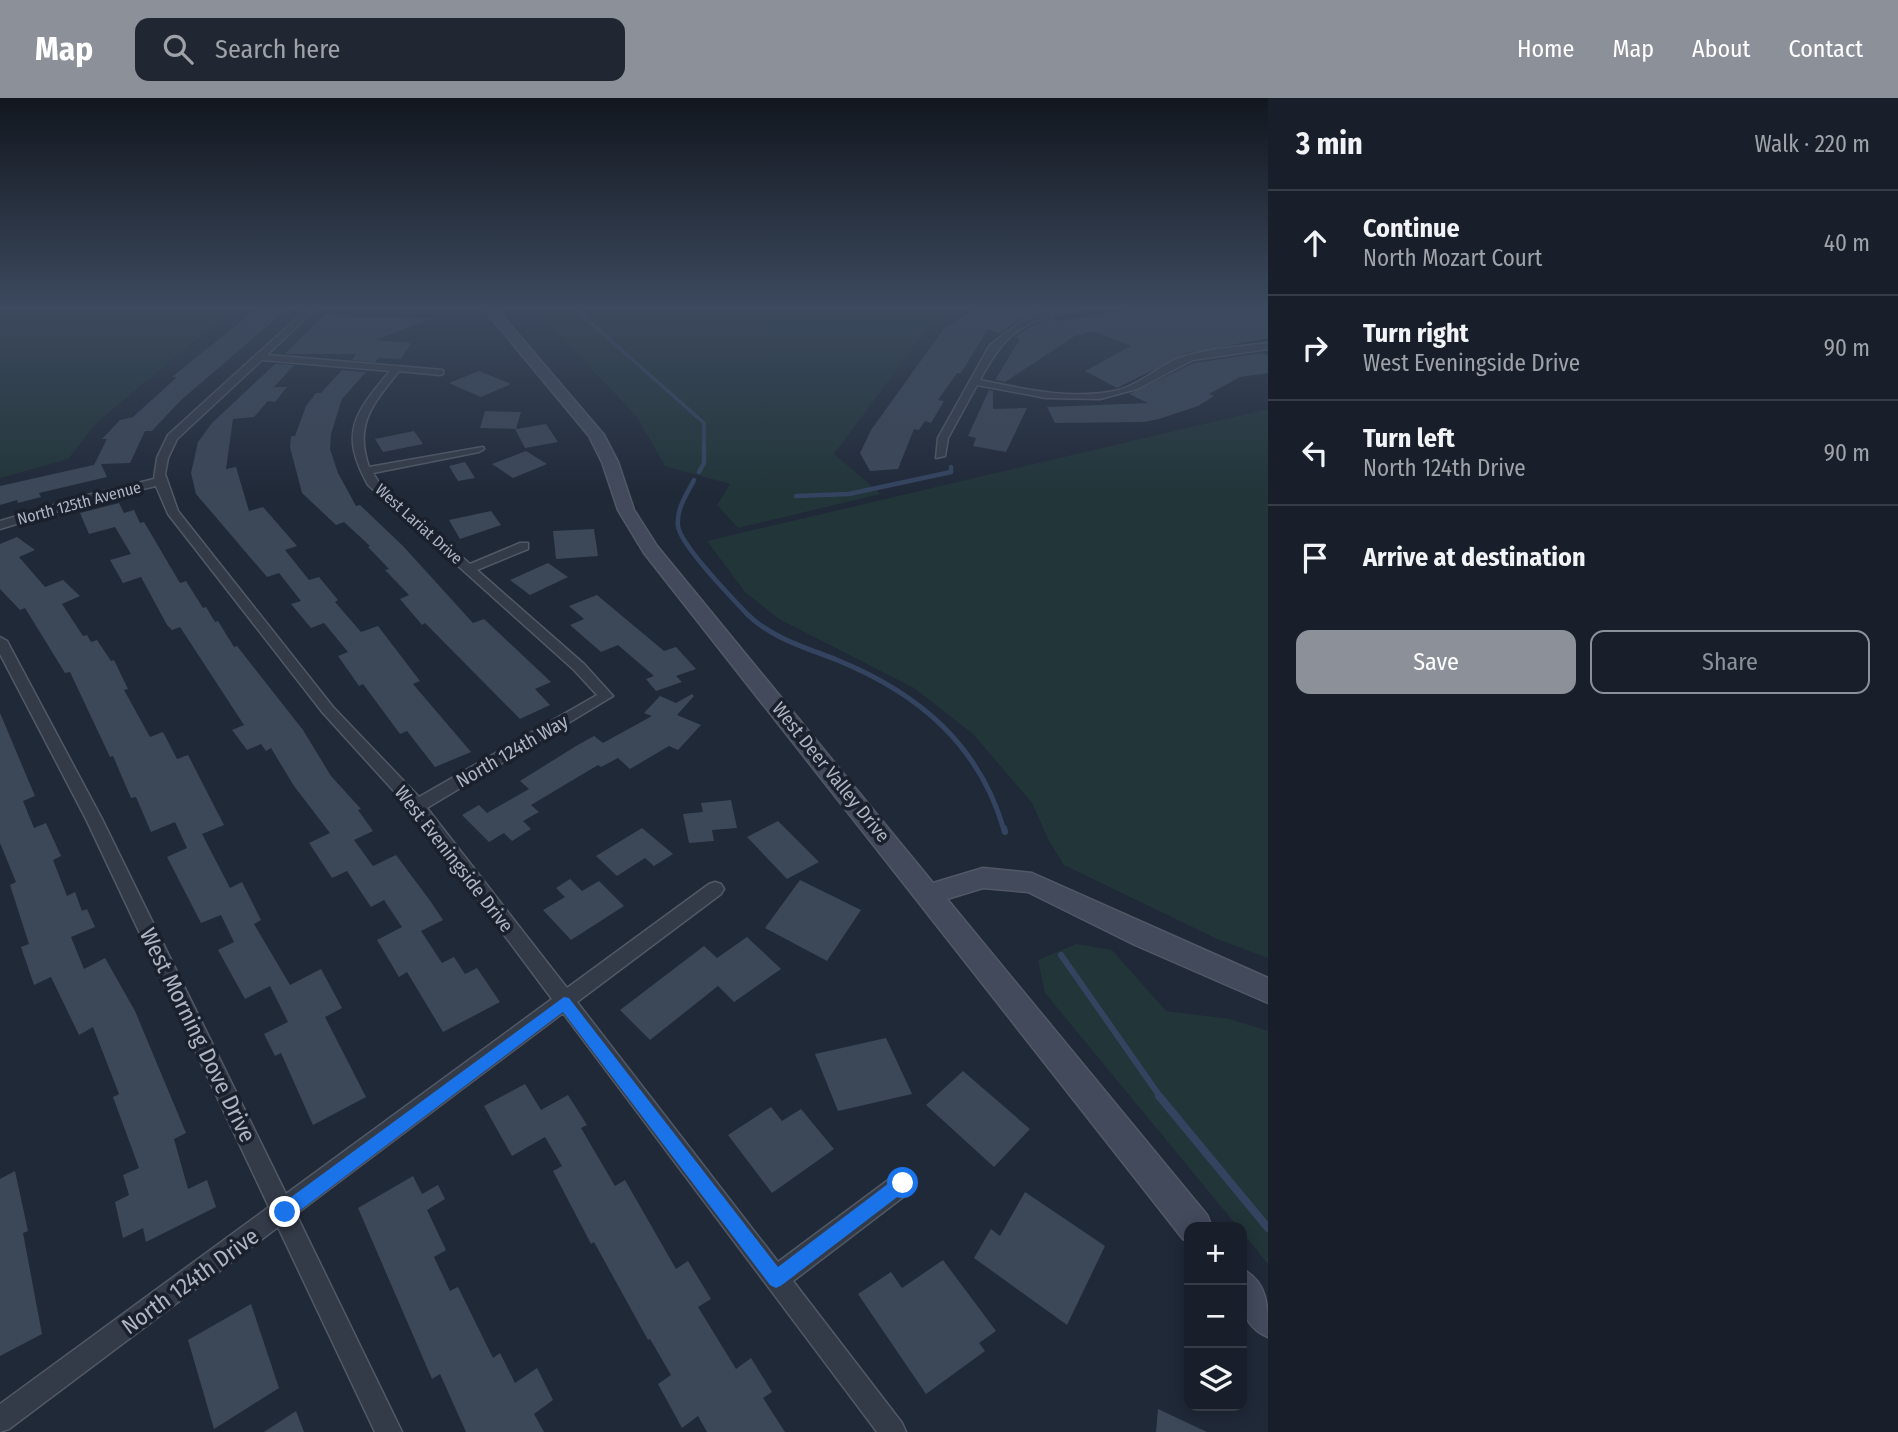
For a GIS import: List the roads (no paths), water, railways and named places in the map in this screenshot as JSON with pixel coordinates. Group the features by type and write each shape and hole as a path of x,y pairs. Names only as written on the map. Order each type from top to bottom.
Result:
{"street":[{"path":"159,482 157,465 172,437 246,369"},
{"name":"West Lariat Drive","path":"396,369 356,426 356,448 374,485 579,667 606,696"},
{"path":"400,369 440,372"},
{"name":"West Deer Valley Drive","path":"541,369 596,435 610,462 625,510 650,549 1191,1222"},
{"path":"940,456 943,438 981,369"},
{"path":"974,382 1046,395 1106,396 1138,387 1165,369"},
{"path":"365,471 480,449"},
{"name":"North 125th Avenue","path":"0,525 92,497 159,482"},
{"name":"West Eveningside Drive","path":"159,482 172,512 208,561 328,710 417,806 564,1003 893,1432"},
{"name":"West Lariat Drive","path":"469,569 524,546"},
{"name":"West Morning Dove Drive","path":"0,641 94,819 389,1432"},
{"name":"North 124th Way","path":"417,806 606,696"},
{"path":"929,894 983,878 1032,883 1144,937 1268,991"},
{"name":"North 124th Drive","path":"0,1420 285,1212 715,889"},
{"path":"776,1279 903,1183"},
{"path":"1247,1292 1268,1319"}],"waterway":[{"path":"643,369 704,423 704,463 699,472"},
{"path":"796,496 849,494 951,472 951,467"},
{"path":"694,480 679,514 678,526 681,535 709,572 748,615"},
{"path":"748,615 778,636 837,660 894,688 942,725 962,747 979,772 993,799 1004,830"},
{"path":"1004,828 1005,832"},
{"path":"1061,955 1161,1098"},
{"path":"1159,1096 1268,1228"}]}
